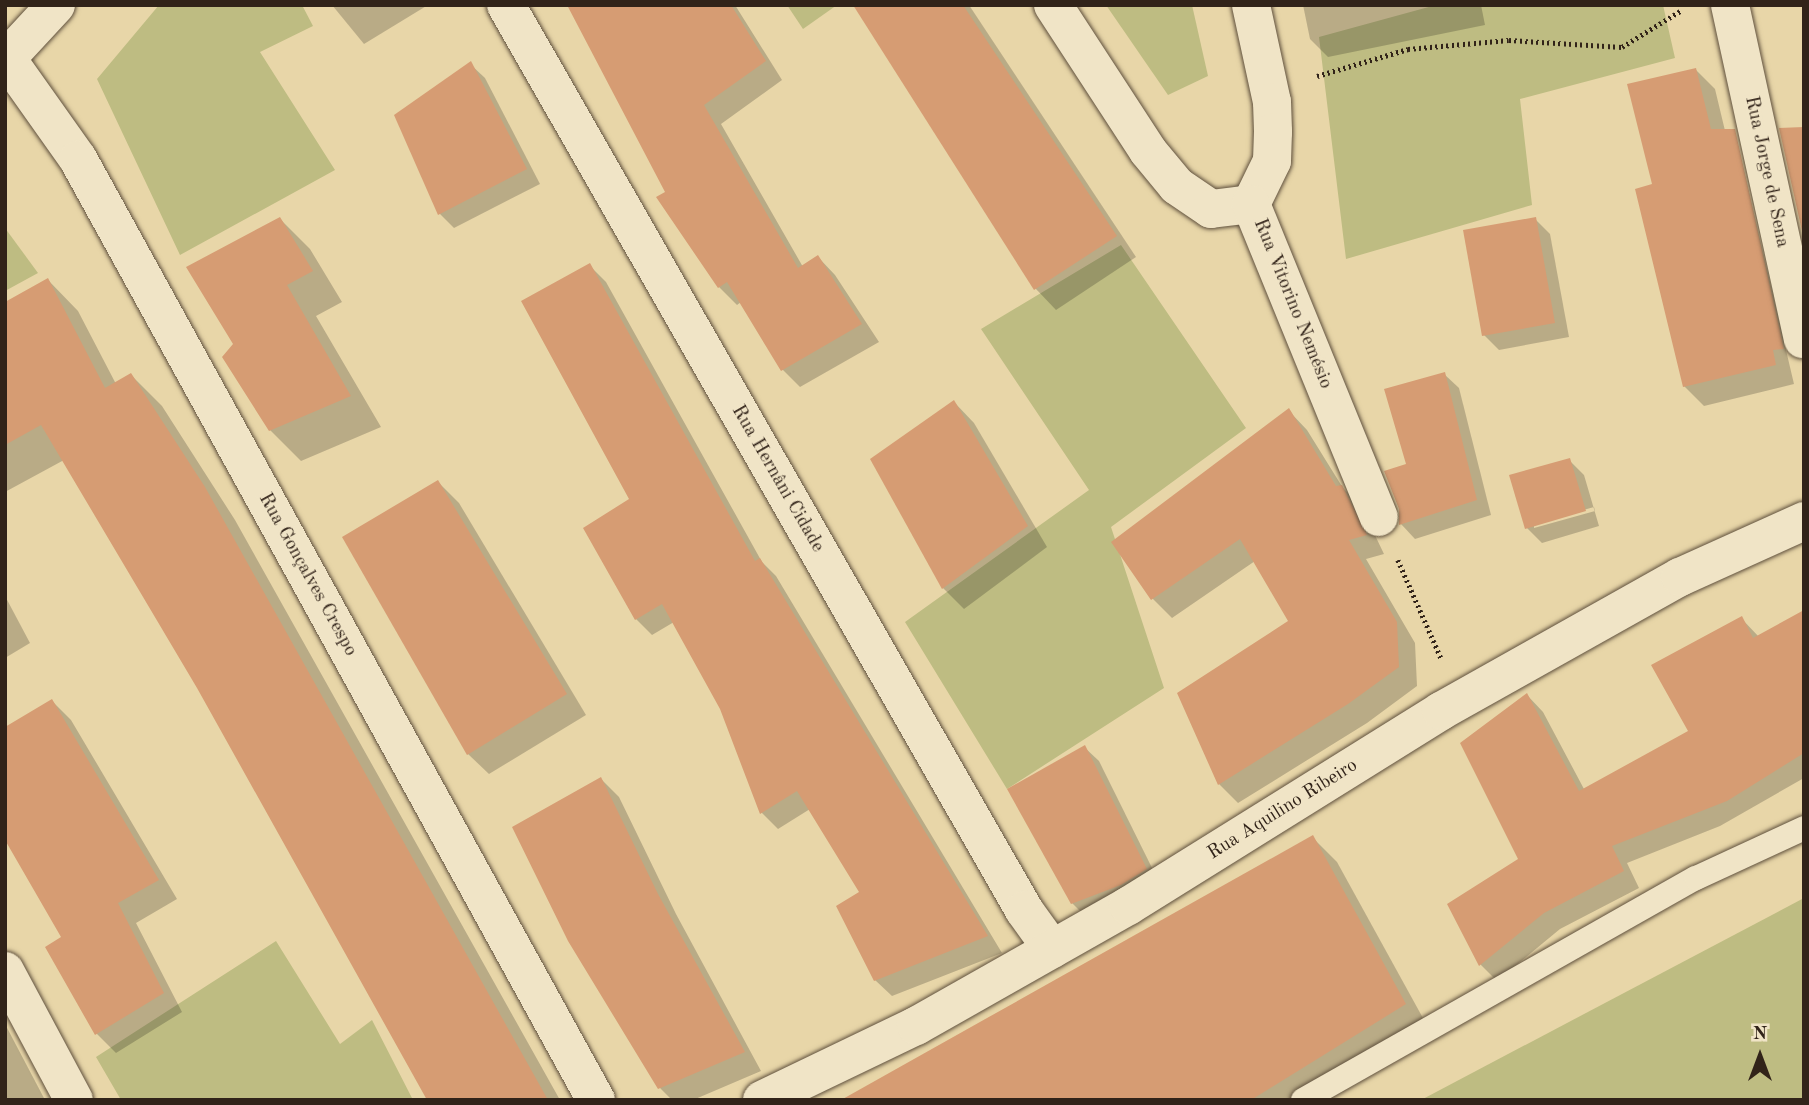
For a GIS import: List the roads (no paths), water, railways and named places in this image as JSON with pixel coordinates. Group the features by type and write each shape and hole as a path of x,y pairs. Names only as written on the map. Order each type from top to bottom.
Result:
{"street":[{"path":"6,58 56,5"},
{"name":"Rua Hernâni Cidade","path":"506,5 1024,910 1052,949"},
{"path":"1053,5 1148,151 1177,186 1211,209 1251,204"},
{"name":"Rua Vitorino Nemésio","path":"1251,5 1269,90 1272,161 1251,204 1379,517"},
{"name":"Rua Jorge de Sena","path":"1730,5 1803,339"},
{"name":"Rua Gonçalves Crespo","path":"6,58 78,159 596,1100"},
{"name":"Rua Aquilino Ribeiro","path":"762,1100 916,1027 1052,949 1459,701 1680,578 1804,521"},
{"path":"5,971 74,1100"}],"lane":[{"path":"1303,1100 1671,891 1804,828"}]}
